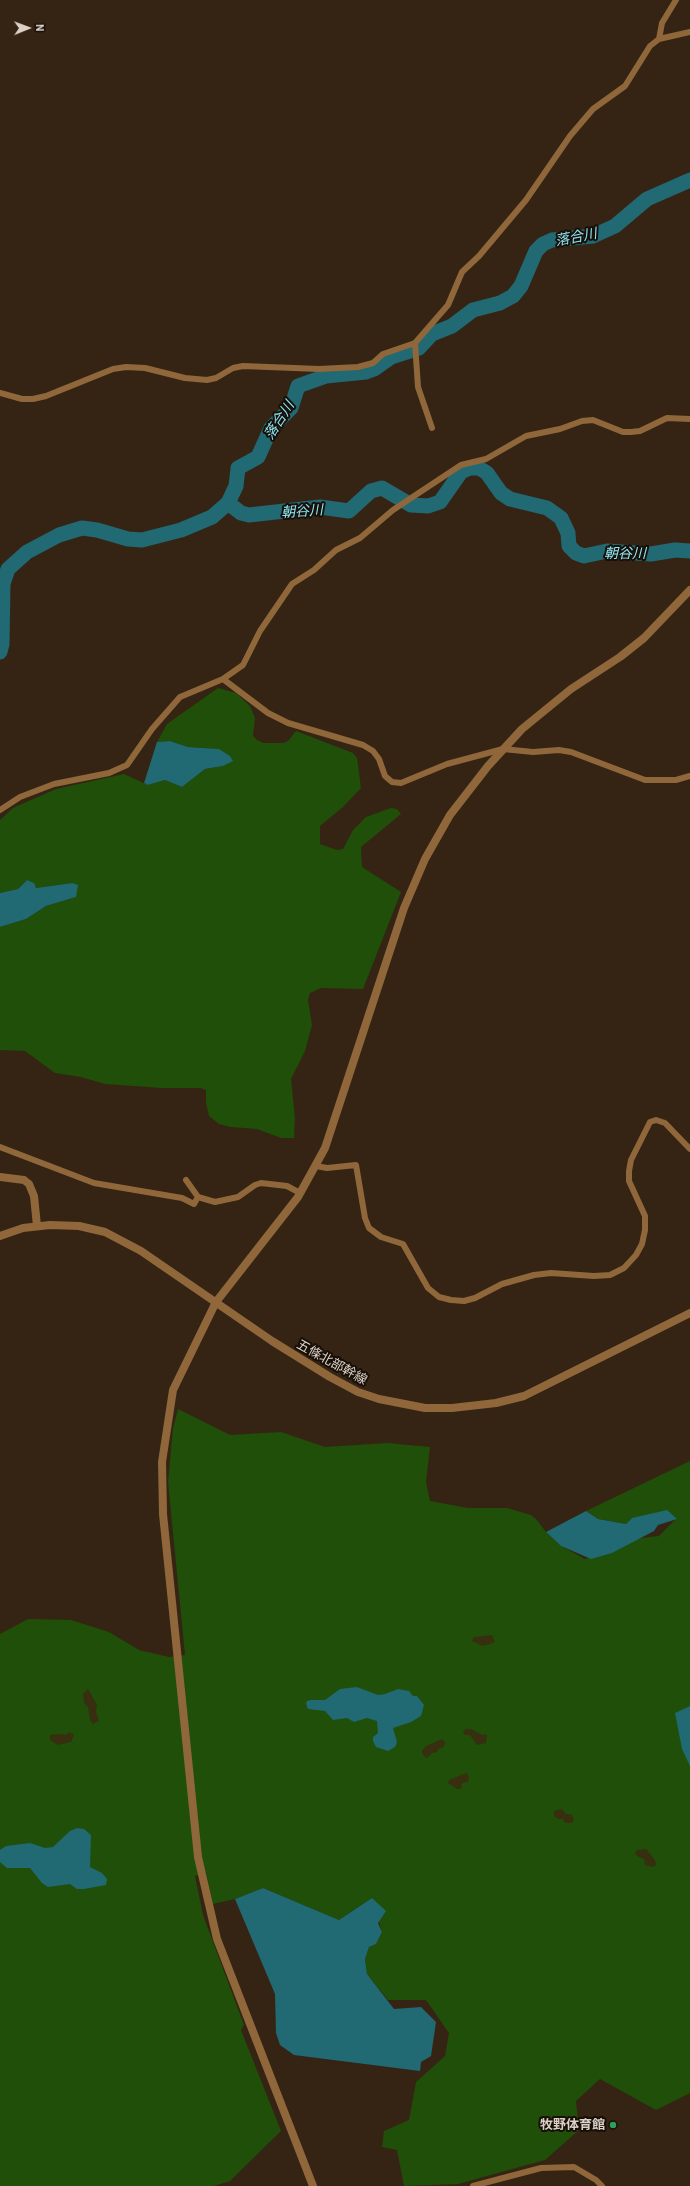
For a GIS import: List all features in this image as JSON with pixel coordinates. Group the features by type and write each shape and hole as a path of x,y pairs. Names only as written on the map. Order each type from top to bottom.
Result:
{"street":[{"path":"659,39 659,31 662,23 676,0"},
{"path":"0,393 22,399 33,399 46,396 113,369 126,367 145,368 185,378 207,380 216,378 233,368 243,366 319,369 358,367 373,363 384,354 415,343 448,305 462,272 479,256 526,200 570,136 593,109 625,86 650,46 659,39 690,32"},
{"path":"415,343 420,396 432,428"},
{"path":"0,810 20,797 54,784 120,770 132,758 152,729 180,697 223,679 243,665 260,631 292,584 314,570 336,550 360,538 402,504 461,465 486,460 517,440 536,432 560,429 582,421 594,420 615,430 631,432 640,431 668,418 690,419"},
{"path":"313,2186 217,1939 198,1857 163,1514 162,1462 174,1390 216,1302 300,1194 316,1166 334,1126 404,908 414,882 436,838 450,815 503,749 546,709 644,638 690,590"},
{"path":"223,679 268,714 288,723 363,745 373,751 379,759 386,776 392,782 401,783 447,764 503,749 533,752 571,752 645,780 676,780 690,776"},
{"path":"316,1166 327,1168 356,1165 365,1218 369,1228 374,1234 403,1244 408,1250 428,1288 439,1297 451,1300 464,1300 475,1298 502,1284 534,1275 551,1273 599,1276 610,1275 624,1268 636,1255 642,1244 645,1230 645,1216 629,1181 628,1171 631,1160 650,1122 656,1120 665,1123 690,1149"},
{"path":"0,1147 94,1183 182,1198 194,1204 198,1197"},
{"path":"0,1177 24,1180 29,1184 34,1196 37,1226"},
{"path":"186,1180 198,1197 215,1202 229,1200 261,1183 287,1186 300,1194"},
{"name":"五條北部幹線","path":"0,1236 37,1226 50,1225 79,1226 105,1232 129,1244 272,1341 358,1392 379,1399 438,1409 496,1403 524,1396 690,1313"},
{"path":"474,2186 541,2168 574,2167 596,2180 602,2186"}],"green space":[{"path":"218,688 236,693 250,706 255,718 253,736 257,740 263,743 283,743 288,741 296,731 353,753 357,758 361,788 343,807 320,826 320,844 337,850 343,849 353,830 366,817 391,808 397,809 401,814 361,847 362,867 401,892 363,989 321,988 310,993 308,1000 312,1025 305,1051 291,1079 295,1118 294,1138 281,1138 257,1129 231,1127 219,1124 209,1116 206,1103 206,1090 200,1088 162,1088 105,1084 81,1077 55,1073 25,1051 0,1050 0,927 26,919 46,906 76,897 72,883 36,888 27,880 18,889 0,893 0,820 13,808 56,789 124,774 148,785 165,780 182,787 205,769 223,766 219,749 188,747 170,741 157,742 167,724"},
{"path":"178,1409 230,1435 281,1432 325,1447 387,1443 430,1447 426,1482 430,1501 468,1508 507,1508 531,1515 561,1546 585,1559 624,1540 659,1536 676,1519 632,1518 626,1524 598,1519 586,1511 690,1461 690,2093 656,2110 600,2079 576,2101 579,2130 545,2160 458,2184 404,2186 397,2150 382,2147 384,2131 409,2120 416,2082 445,2056 449,2033 426,2000 388,2000 367,1974 365,1959 369,1947 376,1944 382,1932 372,1898 339,1920 263,1888 235,1899 213,1904 206,1872 195,1876 203,1915 244,2025 241,2030 281,2131 230,2181 214,2186 0,2186 0,1634 28,1619 71,1620 109,1632 139,1650 169,1657 185,1655 168,1482 173,1428"}],"sand":[{"path":"492,1635 495,1642 491,1644 482,1646 472,1641 474,1637"},
{"path":"88,1689 97,1705 96,1712 99,1721 93,1724 90,1720 88,1707 84,1703 83,1694"},
{"path":"466,1729 471,1729 482,1735 487,1734 486,1743 477,1745 470,1735 465,1735 463,1732"},
{"path":"69,1732 74,1735 71,1742 58,1745 50,1740 50,1735 66,1735"},
{"path":"442,1739 445,1742 444,1747 438,1749 437,1752 432,1753 427,1758 423,1755 422,1751 426,1746"},
{"path":"466,1773 469,1776 468,1782 462,1783 461,1789 457,1789 448,1783 449,1780"},
{"path":"562,1809 566,1814 571,1814 574,1819 572,1823 565,1823 563,1819 558,1819 554,1816 554,1811"},
{"path":"646,1849 655,1860 656,1865 653,1867 645,1865 644,1859 637,1856 635,1853 637,1850"}],"water":[{"path":"170,741 188,747 219,749 230,756 233,761 223,766 205,769 182,787 165,780 148,785 144,783 157,742"},
{"path":"27,880 34,883 36,888 72,883 78,885 76,897 46,906 26,919 0,927 0,893 18,889"},
{"path":"667,1510 677,1519 658,1525 654,1531 612,1553 591,1559 561,1546 546,1532 586,1511 598,1519 626,1524 632,1518"},
{"path":"357,1687 378,1695 398,1689 409,1691 413,1696 417,1696 424,1705 421,1716 411,1722 393,1728 397,1742 395,1747 388,1751 376,1747 373,1741 373,1737 378,1733 377,1721 367,1718 354,1722 347,1718 333,1720 325,1711 308,1709 306,1704 307,1701 311,1700 325,1700 340,1689"},
{"path":"690,1706 690,1766 682,1749 675,1713"},
{"path":"77,1828 84,1829 91,1835 90,1867 102,1873 107,1879 106,1885 84,1889 77,1889 70,1884 48,1887 42,1883 30,1868 7,1868 0,1862 0,1850 6,1846 30,1843 45,1848 53,1847 70,1831"},
{"path":"263,1888 339,1920 372,1898 386,1911 378,1923 382,1932 376,1944 369,1947 365,1959 367,1974 394,2009 421,2007 436,2022 431,2056 421,2062 420,2071 294,2055 280,2045 276,2033 275,1994 235,1899"}],"waterway":[{"name":"落合川","path":"0,652 2,644 3,584 8,569 27,552 59,535 82,528 97,530 128,539 142,540 181,530 212,517 228,503 236,486 238,468 258,457 271,428 291,408 298,386 326,376 366,372 374,369 391,357 419,348 432,334 452,326 473,310 500,303 513,296 521,286 536,251 543,244 552,240 593,236 615,226 647,199 690,180"},
{"name":"朝谷川","path":"228,503 241,513 249,515 320,507 349,511 371,491 382,488 411,505 428,506 440,502 461,472 470,468 479,468 487,473 501,493 510,499 547,508 561,518 568,533 569,546 576,553 584,556 607,551 651,554 675,550 690,551"}],"place":[{"name":"牧野体育館","path":"613,2125"}]}
